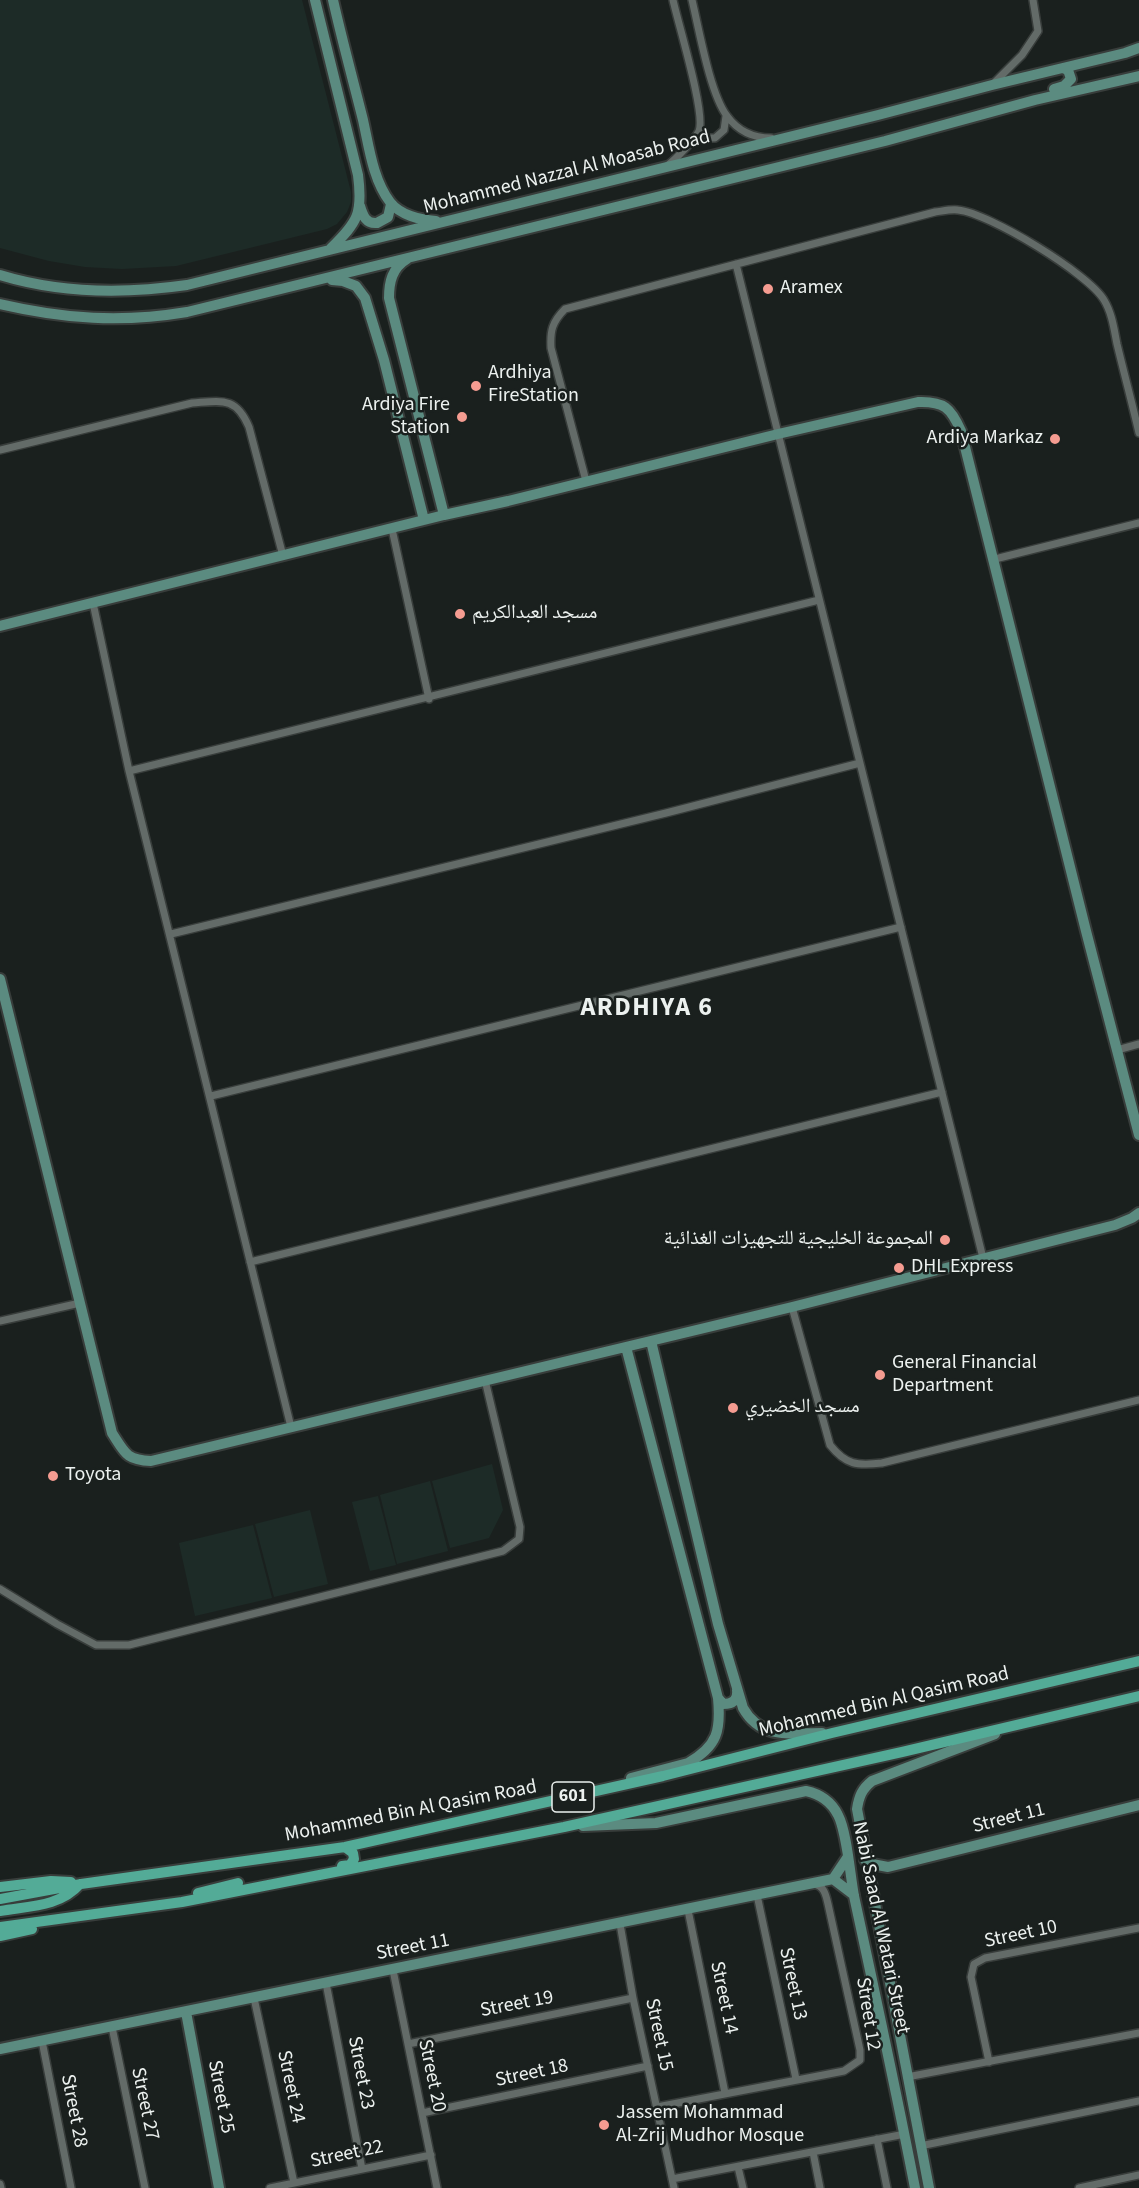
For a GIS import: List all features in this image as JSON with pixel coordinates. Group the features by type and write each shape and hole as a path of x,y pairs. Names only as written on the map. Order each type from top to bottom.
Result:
{"main road":[{"name":"Mohammed Bin Al Qasim Road","path":"0,1899 81,1884 345,1847 663,1776 832,1733 1139,1661"},
{"name":"601","path":"0,1927 182,1902 564,1827 902,1752 1139,1696"},
{"path":"182,1902 216,1887 350,1864 354,1856 345,1847"},
{"path":"0,1887 59,1881 81,1884"},
{"path":"0,1911 59,1901 81,1884"},
{"path":"0,1936 71,1918"}],"street":[{"path":"315,0 358,175 360,206 368,222 377,223 388,218 392,204"},
{"path":"333,0 378,179 392,204 419,219 448,222"},
{"path":"666,167 681,154 700,130 700,109 673,0"},
{"path":"692,0 719,104 726,116 748,134 759,138 783,139"},
{"path":"992,85 1022,55 1038,31 1033,0"},
{"name":"Mohammed Nazzal Al Moasab Road","path":"0,275 46,286 79,290 135,291 187,285 1125,54 1139,48"},
{"path":"970,116 1009,100 1064,86 1071,79 1071,75 1068,70 1062,68"},
{"path":"0,304 60,316 120,320 153,318 218,305 885,141 970,116 1139,76"},
{"path":"700,130 707,138 715,138 724,130 726,116"},
{"path":"330,250 351,227 360,206"},
{"path":"586,481 551,348 550,333 555,319 564,309 936,212 957,210 985,217 1019,235 1062,264 1095,289 1103,298 1111,318 1139,433"},
{"path":"412,256 395,270 389,288 392,314 444,515"},
{"path":"736,264 983,1258"},
{"path":"323,279 343,280 356,286 365,298 384,360 424,520"},
{"path":"384,360 403,356"},
{"path":"0,450 192,403 220,401 232,404 243,412 249,427 283,556"},
{"path":"0,626 778,434 918,402 934,401 943,405 951,411 961,431 1139,1135"},
{"path":"995,560 1139,522"},
{"path":"392,529 429,699"},
{"path":"129,771 429,699 514,675 819,600"},
{"path":"93,603 129,771 291,1427"},
{"path":"171,934 860,763"},
{"path":"211,1096 901,927"},
{"path":"0,979 112,1433 124,1452 135,1460 151,1461 792,1307 1115,1225 1139,1213"},
{"path":"1117,1050 1139,1044"},
{"path":"250,1262 942,1092"},
{"path":"0,1321 80,1303"},
{"path":"792,1307 830,1445 839,1456 849,1462 865,1466 891,1461 1139,1400"},
{"path":"651,1341 717,1624 748,1718 763,1729 776,1733 832,1733"},
{"path":"459,1823 688,1763 704,1753 716,1738 720,1716 718,1698 626,1347"},
{"path":"0,1589 96,1645 114,1647 503,1551 519,1539 520,1527 485,1380"},
{"path":"718,1698 723,1704 729,1704 738,1696 737,1690"},
{"name":"Nabi Saad Al Watari Street","path":"929,2188 862,1844 857,1809 859,1796 865,1786 886,1774 1018,1725"},
{"name":"Nabi Saad Al Watari Street","path":"564,1827 656,1823 806,1791 824,1798 831,1804 839,1816 915,2188"},
{"name":"Street 11","path":"888,1867 1139,1806"},
{"path":"862,1844 853,1841 833,1879 855,1901 866,1908 873,1902"},
{"path":"865,1860 888,1867"},
{"path":"870,1887 881,1872 888,1867"},
{"name":"Street 11","path":"0,2049 833,1879"},
{"name":"Street 12","path":"657,2107 844,2071 860,2060 860,2050 828,1904 822,1888 818,1884 810,1884"},
{"name":"Street 13","path":"757,1895 796,2079"},
{"name":"Street 14","path":"688,1910 725,2093"},
{"name":"Street 15","path":"620,1924 633,1998 674,2188"},
{"name":"Street 10","path":"989,2062 971,1977 974,1964 984,1958 1139,1928"},
{"name":"Street 20","path":"393,1970 438,2188"},
{"name":"Street 23","path":"326,1983 362,2169"},
{"name":"Street 24","path":"254,1998 294,2183"},
{"name":"Street 19","path":"408,2044 633,1998"},
{"name":"Street 25","path":"186,2012 219,2188"},
{"name":"Street 27","path":"112,2027 145,2188"},
{"path":"907,2077 1139,2033"},
{"name":"Street 28","path":"42,2041 71,2188"},
{"name":"Street 18","path":"422,2114 648,2066"},
{"path":"920,2146 1139,2101"},
{"path":"672,2179 904,2134"},
{"path":"877,2139 887,2188"},
{"path":"813,2152 820,2188"},
{"name":"Street 22","path":"270,2188 431,2155"},
{"path":"738,2167 743,2188"},
{"path":"1078,2188 1139,2175"}],"shaded area":[{"path":"0,0 302,0 351,192 351,202 347,212 337,224 327,229 176,266 122,269 85,267 49,261 0,248"},
{"path":"492,1464 503,1510 489,1538 450,1548 432,1481"},
{"path":"430,1481 448,1551 397,1564 380,1495"},
{"path":"378,1496 396,1565 370,1571 352,1502"},
{"path":"310,1510 328,1584 274,1597 255,1524"},
{"path":"253,1525 272,1598 195,1616 179,1543"}],"place":[{"name":"Aramex","path":"768,289"},
{"name":"Ardhiya FireStation","path":"476,386"},
{"name":"Ardiya Fire Station","path":"462,417"},
{"name":"Ardiya Markaz","path":"1055,439"},
{"name":"مسجد العبدالكريم","path":"460,614"},
{"name":"المجموعة الخليجية للتجهيزات الغذائية","path":"945,1240"},
{"name":"DHL Express","path":"899,1268"},
{"name":"General Financial Department","path":"880,1375"},
{"name":"مسجد الخضيري","path":"733,1408"},
{"name":"Toyota","path":"53,1476"},
{"name":"Jassem Mohammad Al-Zrij Mudhor Mosque","path":"604,2125"}],"district":[{"name":"ARDHIYA 6","path":"647,1009"}]}
